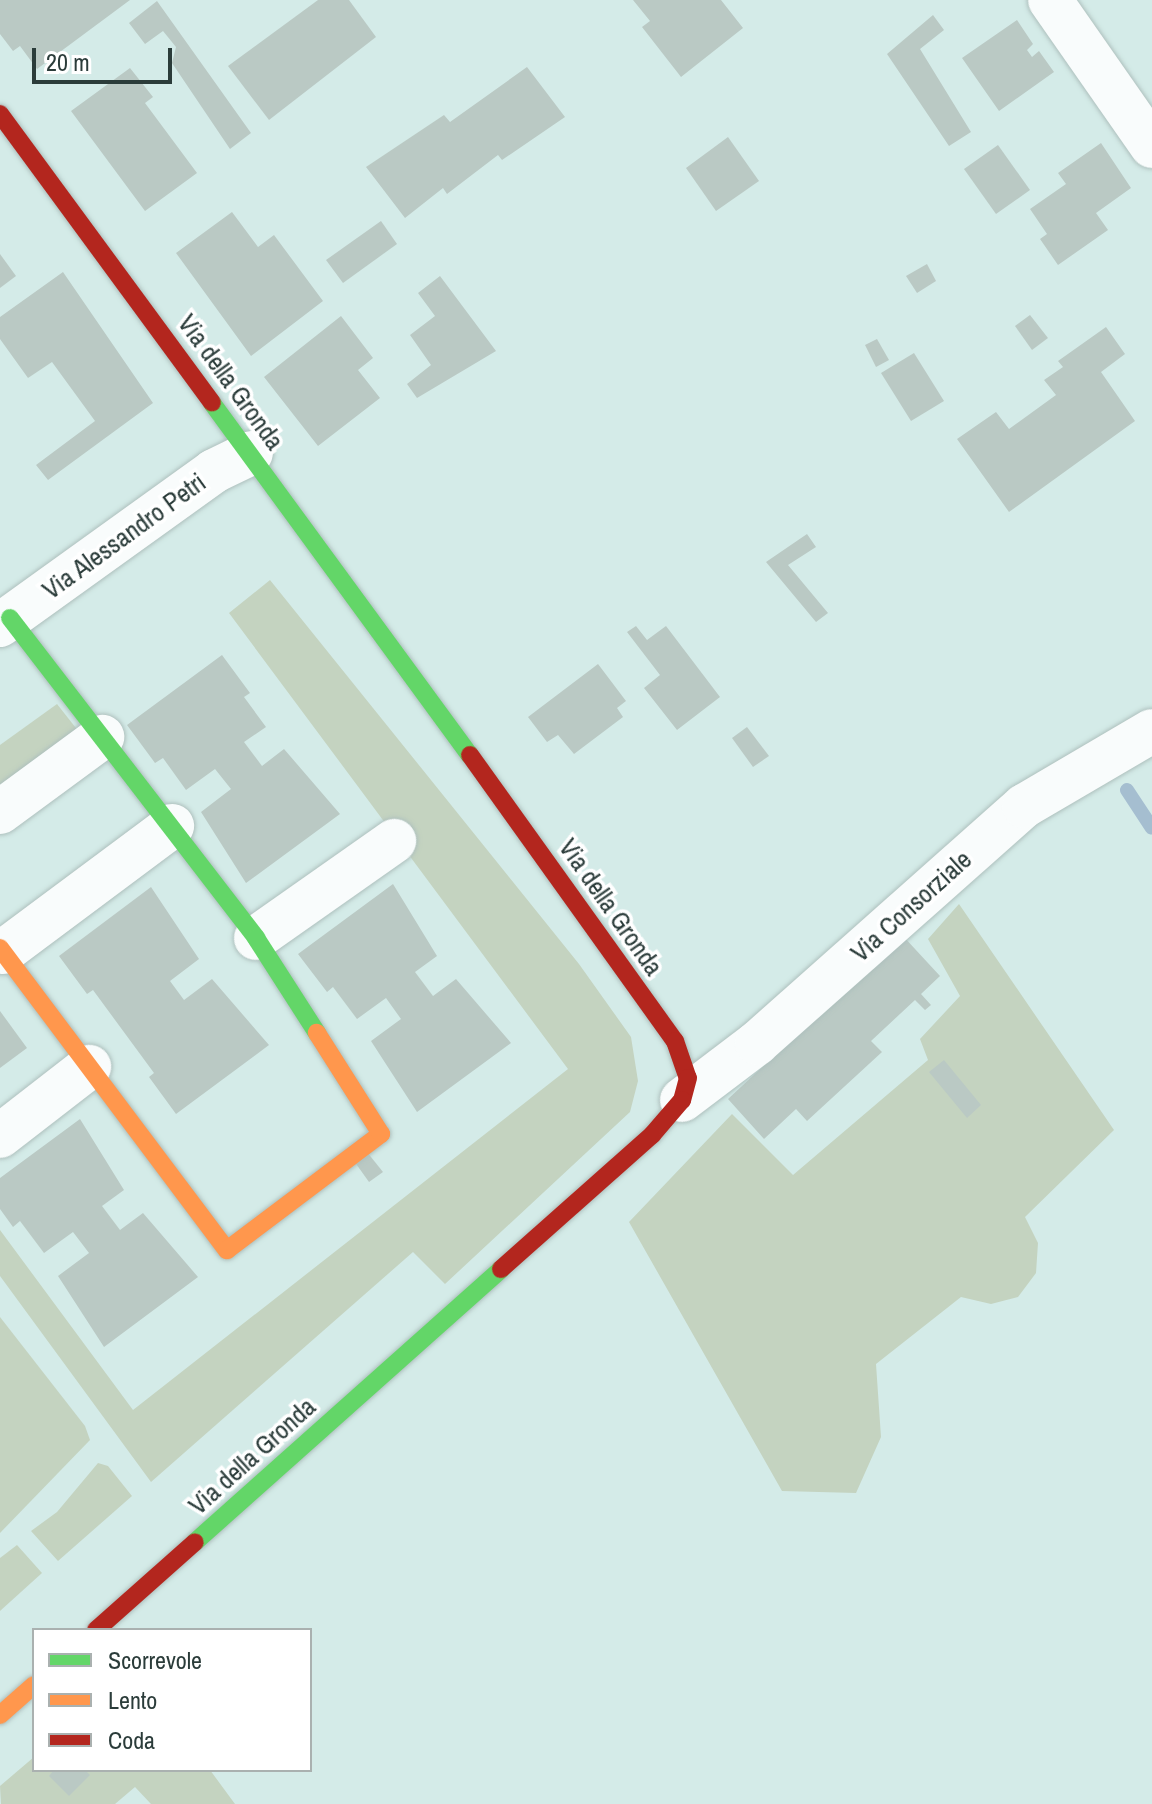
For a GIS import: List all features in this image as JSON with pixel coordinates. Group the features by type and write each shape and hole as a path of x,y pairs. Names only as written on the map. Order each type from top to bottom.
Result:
{"street":[{"path":"1050,0 1152,146"},
{"name":"Via della Gronda","path":"0,114 251,453 675,1041 688,1078 682,1100 652,1135 98,1628"},
{"name":"Via Alessandro Petri","path":"5,622 214,471 251,453"},
{"path":"5,622 102,737 172,826 256,938 381,1134 227,1250 1,950 172,826"},
{"path":"0,812 102,737"},
{"name":"Via Consorziale","path":"682,1100 757,1043 1024,806 1148,743"},
{"path":"256,938 394,841"},
{"path":"0,1136 89,1067"},
{"path":"0,1715 32,1687"}],"green space":[{"path":"270,580 579,964 631,1037 638,1081 630,1112 445,1284 413,1252 151,1482 0,1276 0,1230 133,1410 568,1069 229,613"},
{"path":"57,704 87,742 0,801 0,745"},
{"path":"959,904 1114,1130 1025,1217 1038,1243 1036,1273 1018,1297 991,1304 961,1297 876,1364 881,1437 856,1493 782,1491 629,1222 732,1114 793,1175 928,1060 920,1039 960,996 928,939"},
{"path":"0,1317 85,1426 90,1440 0,1533"},
{"path":"98,1463 108,1466 132,1496 58,1561 31,1531 57,1512"},
{"path":"17,1545 42,1573 0,1611 0,1558"},
{"path":"32,1759 32,1772 211,1772 235,1804 151,1804 135,1787 115,1804 1,1804 0,1786"}],"building":[{"path":"0,0 130,0 37,69 20,46 13,51 0,34"},
{"path":"318,0 349,0 376,37 269,120 228,66"},
{"path":"633,0 721,0 743,28 681,77 642,27 650,21"},
{"path":"157,1 251,133 230,149 172,63 176,47 163,31 145,44 129,23"},
{"path":"933,15 944,30 920,49 971,132 949,146 887,54"},
{"path":"1017,20 1033,44 1027,50 1032,57 1039,51 1054,72 999,111 962,58"},
{"path":"527,67 565,117 502,160 498,155 447,194 443,188 405,218 366,167 444,115 450,122"},
{"path":"130,68 153,97 145,103 197,173 145,211 71,111"},
{"path":"728,137 759,181 716,211 686,168"},
{"path":"1101,143 1131,188 1096,213 1108,230 1058,265 1040,239 1047,234 1030,209 1066,184 1058,173"},
{"path":"998,145 1030,190 996,214 964,169"},
{"path":"232,212 258,247 274,235 323,301 251,356 176,253"},
{"path":"381,221 397,244 343,283 326,260"},
{"path":"0,254 16,276 0,288"},
{"path":"927,264 936,281 917,293 906,276"},
{"path":"63,272 153,403 48,480 36,465 95,421 52,362 28,378 0,339 0,317"},
{"path":"440,276 496,351 417,398 407,384 431,365 410,335 435,316 418,293"},
{"path":"1030,315 1048,338 1032,350 1015,326"},
{"path":"341,316 373,358 358,370 380,398 318,446 264,377"},
{"path":"1106,327 1125,354 1101,372 1135,421 1009,512 957,439 996,412 1009,429 1056,395 1044,380 1063,367 1058,361"},
{"path":"877,339 889,360 876,367 865,345"},
{"path":"914,353 944,401 911,421 881,373"},
{"path":"807,534 816,547 788,565 828,613 816,622 766,562"},
{"path":"636,626 647,640 666,626 720,697 677,730 644,688 660,675 627,632"},
{"path":"222,655 250,693 244,697 266,727 244,742 262,766 284,749 340,814 246,883 201,812 231,789 215,769 186,790 163,758 155,763 127,725"},
{"path":"598,664 626,701 617,708 623,717 574,754 558,735 547,742 528,717"},
{"path":"747,727 769,756 753,767 732,738"},
{"path":"393,884 437,956 415,972 433,996 456,979 511,1043 417,1112 371,1041 401,1019 386,998 357,1019 333,987 327,992 298,954"},
{"path":"151,887 199,959 170,981 184,1000 212,979 269,1045 176,1114 149,1077 154,1073 93,990 87,994 59,956"},
{"path":"903,936 940,976 921,994 931,1005 925,1010 915,1000 871,1041 882,1052 807,1121 796,1109 764,1139 728,1099"},
{"path":"0,1011 27,1048 0,1068"},
{"path":"944,1060 981,1105 967,1118 929,1072"},
{"path":"80,1119 124,1190 102,1206 120,1230 143,1213 198,1277 104,1347 58,1276 89,1253 73,1232 44,1253 20,1221 13,1227 0,1209 0,1178"},
{"path":"367,1152 383,1172 369,1182 354,1161"},
{"path":"52,1772 87,1772 90,1775 69,1796 49,1776"}],"waterway":[{"path":"1127,790 1152,828"}],"traffic: fast":[{"path":"212,403 470,755"},
{"path":"10,618 256,938 317,1033"},
{"path":"195,1542 501,1269"}],"traffic: slow":[{"path":"0,948 227,1250 381,1134 317,1033"},
{"path":"0,1715 32,1687"}],"traffic: jam":[{"path":"0,114 212,403"},
{"path":"470,755 675,1041 688,1078 682,1100 652,1135 501,1269"},
{"path":"98,1628 195,1542"}]}
